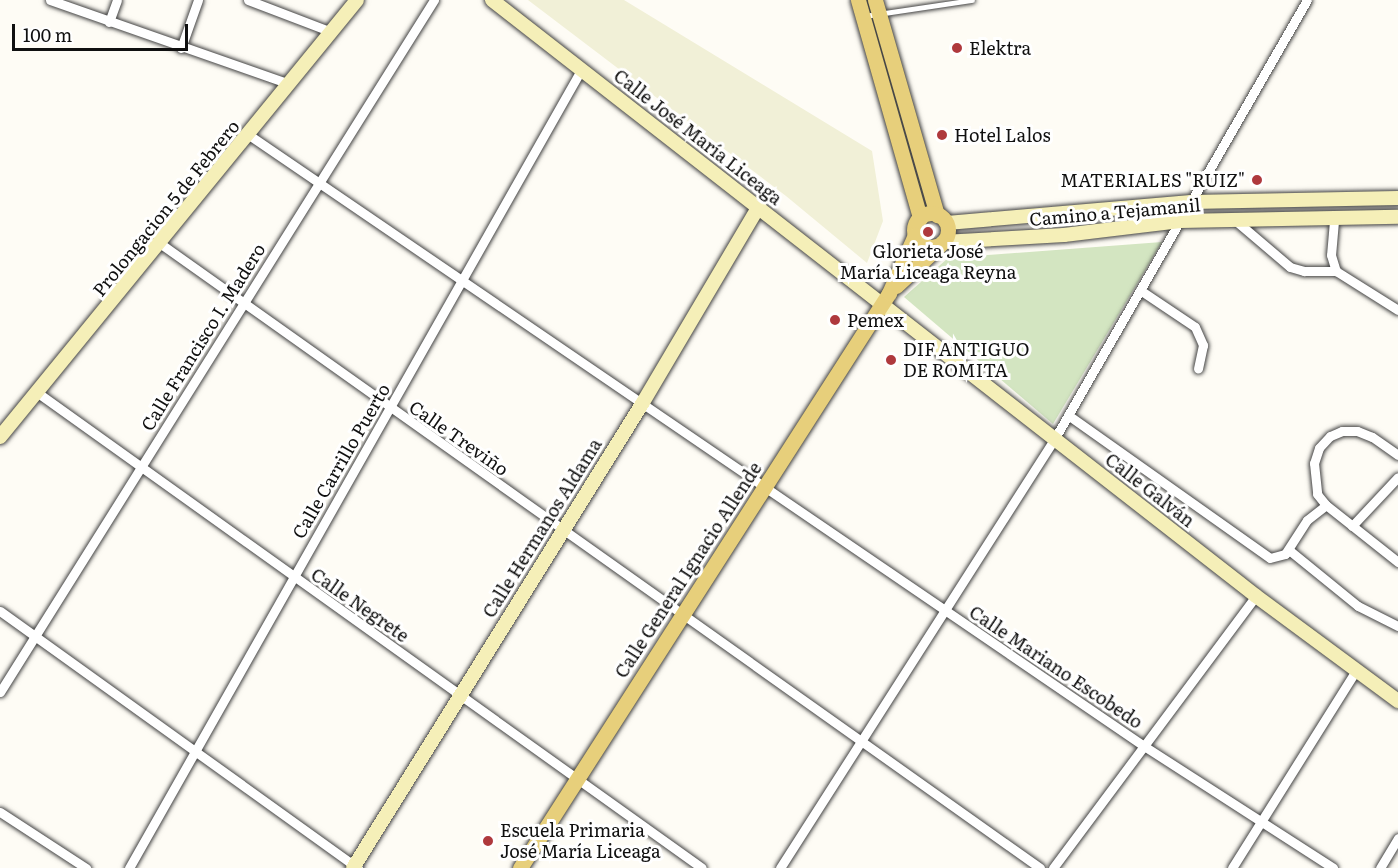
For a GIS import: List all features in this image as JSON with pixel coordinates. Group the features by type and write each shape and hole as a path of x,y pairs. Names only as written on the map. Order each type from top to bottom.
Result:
{"main road":[{"path":"858,0 920,218 942,219"},
{"path":"877,7 942,219 941,243 922,244 915,234"},
{"name":"Calle General Ignacio Allende","path":"520,868 885,298 915,234 920,218"},
{"name":"Calle General Ignacio Allende","path":"885,298 941,243"}],"street":[{"path":"50,0 181,48 290,84"},
{"path":"109,22 117,0"},
{"path":"181,48 198,0"},
{"path":"248,0 332,32"},
{"name":"Prolongacion 5 de Febrero","path":"0,437 161,243 357,0"},
{"name":"Calle Francisco I. Madero","path":"0,692 434,0"},
{"name":"Calle José María Liceaga","path":"492,0 759,206 885,298"},
{"path":"780,868 861,738 1055,438 1307,0"},
{"name":"Calle Carrillo Puerto","path":"129,868 292,578 464,282 581,70"},
{"name":"Calle Mariano Escobedo","path":"249,135 1144,746 1333,868"},
{"name":"Camino a Tejamanil","path":"942,219 1191,202 1398,198"},
{"name":"Calle Hermanos Aldama","path":"355,867 458,695 642,404 759,206"},
{"name":"Camino a Tejamanil","path":"941,243 1064,235 1180,221 1334,221 1398,217"},
{"path":"1236,221 1290,267 1304,271 1336,271 1398,310"},
{"path":"1334,221 1331,255 1336,271"},
{"name":"Calle Treviño","path":"161,243 561,530 861,738 1040,868"},
{"path":"1140,290 1195,327 1203,345 1198,368"},
{"name":"Calle Galván","path":"885,298 1055,438 1256,596 1398,701"},
{"name":"Calle Negrete","path":"38,393 292,578 702,868"},
{"path":"1068,415 1263,555 1278,558 1289,550 1307,520 1326,505"},
{"path":"1398,455 1357,431 1330,436 1319,448 1314,463 1314,480 1326,505 1398,562"},
{"path":"1352,526 1398,477"},
{"path":"1289,550 1358,606 1398,626"},
{"path":"1053,868 1256,596"},
{"path":"0,612 355,867"},
{"path":"1232,868 1356,670"},
{"path":"0,812 86,868"},
{"path":"1380,868 1398,838"}],"lane":[{"path":"921,0 921,8"},
{"path":"863,17 877,7 921,8 972,0"}],"green space":[{"path":"528,0 624,0 872,151 883,221 867,263 786,196"},
{"path":"1162,242 1053,424 904,297 948,258"}],"place":[{"name":"Elektra","path":"957,48"},
{"name":"Hotel Lalos","path":"942,135"},
{"name":"MATERIALES \"RUIZ\"","path":"1257,180"},
{"name":"Glorieta José María Liceaga Reyna","path":"928,232"},
{"name":"Pemex","path":"835,320"},
{"name":"DIF ANTIGUO DE ROMITA","path":"891,360"},
{"name":"Escuela Primaria José María Liceaga","path":"488,841"}]}
